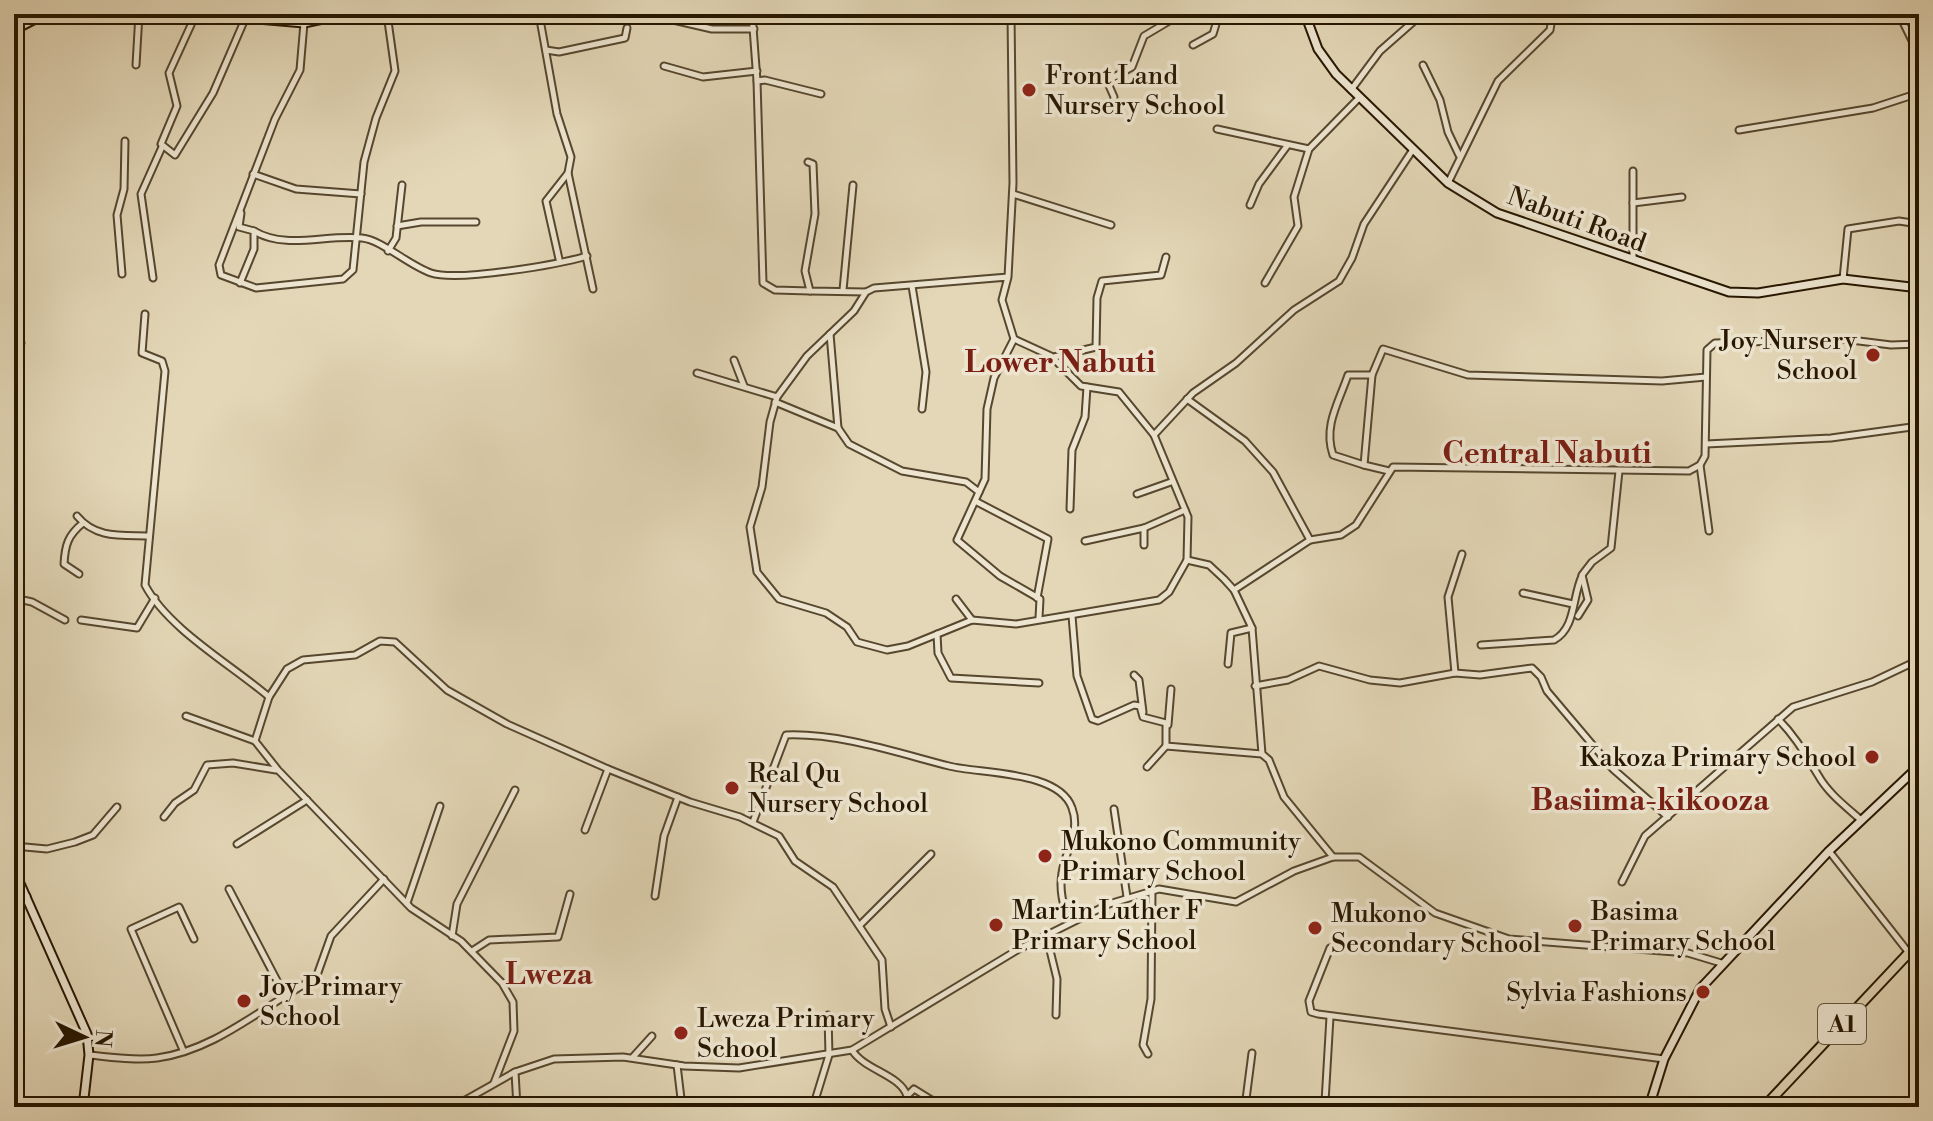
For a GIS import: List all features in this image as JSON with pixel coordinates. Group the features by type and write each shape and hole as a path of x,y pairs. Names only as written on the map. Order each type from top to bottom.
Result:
{"highway":[{"name":"A1","path":"1764,1107 1913,948"}],"street":[{"path":"14,30 45,14"},
{"path":"136,65 139,14"},
{"path":"153,278 141,194 177,106 169,84 169,73 196,14 304,23 347,14"},
{"path":"304,23 300,70 275,119 218,270 221,275 256,288 343,279 354,266 369,140 395,71 387,14"},
{"path":"539,14 557,114 571,153 568,173 593,289"},
{"path":"752,14 757,71 763,283 775,290 866,292 1008,277"},
{"path":"1011,14 1013,194 1008,277 1002,300 1014,339 993,383 985,435 986,473 977,502 959,535 959,545 1000,576 1037,598 1041,602 1039,618"},
{"path":"1112,109 1114,97 1107,81 1132,67 1144,36 1181,14"},
{"path":"1193,45 1213,34 1219,14"},
{"name":"Nabuti Road","path":"1305,14 1318,49 1358,99 1448,183 1497,213 1729,292 1758,293 1843,279 1919,288"},
{"path":"1351,90 1380,51 1422,14"},
{"path":"1448,183 1459,156 1505,72 1550,30 1551,24 1542,14"},
{"path":"1899,14 1919,55"},
{"path":"162,147 178,154 213,93 241,17"},
{"path":"673,20 712,29 754,29"},
{"path":"546,50 559,52 625,38 627,28"},
{"path":"1423,65 1440,100 1448,132 1459,156"},
{"path":"664,66 703,77 757,71"},
{"path":"757,81 765,80 821,94"},
{"path":"1739,130 1873,108 1919,93"},
{"path":"1265,283 1298,226 1294,197 1309,149 1358,99"},
{"path":"1217,129 1309,149"},
{"path":"122,274 117,215 124,189 125,141"},
{"path":"1250,205 1259,184 1288,145"},
{"path":"1154,435 1187,399 1236,363 1294,310 1339,281 1369,214 1412,151"},
{"path":"808,162 813,164 815,214 805,271 810,291"},
{"path":"1633,171 1633,260"},
{"path":"559,259 546,201 568,173"},
{"path":"253,174 296,189 361,194"},
{"path":"388,251 393,246 402,185"},
{"path":"843,290 853,185"},
{"path":"1013,194 1111,225"},
{"path":"1633,203 1682,197"},
{"path":"243,201 239,227 275,240 357,237 375,240 388,251 436,274 534,267 559,259 565,262 587,256"},
{"path":"1843,279 1848,229 1899,221 1919,224"},
{"path":"397,226 421,222 476,222"},
{"path":"240,283 254,249 254,231"},
{"path":"1054,357 1096,347 1097,298 1102,281 1161,275 1166,257"},
{"path":"912,286 926,372 922,409"},
{"path":"866,292 854,311 807,356 776,400 762,487 750,527 761,579 784,603 826,613 842,623 857,642 887,650 972,620 1016,624 1159,600 1169,592 1187,560 1188,517 1154,435 1119,392 1087,387 1054,357 1014,339"},
{"path":"145,314 142,353 162,361 165,371 145,585 155,598 243,679 269,697"},
{"path":"830,333 838,428"},
{"path":"1709,531 1700,465 1706,444 1707,350 1715,343 1843,339 1891,345 1919,344"},
{"path":"1364,465 1372,375 1383,349 1468,375 1662,381 1706,377"},
{"path":"734,360 744,387"},
{"path":"697,373 744,387 838,428 854,448 902,471 966,482 979,492"},
{"path":"1372,375 1348,375 1332,414 1329,433 1333,455 1389,471"},
{"path":"1070,509 1072,450 1085,417 1087,387"},
{"path":"1187,399 1245,441 1273,472 1310,540"},
{"path":"1706,444 1831,438 1919,426"},
{"path":"1234,590 1310,540 1341,535 1356,525 1393,467 1678,474 1700,465"},
{"path":"1481,645 1554,640 1563,635 1582,575 1592,562 1611,548 1619,471"},
{"path":"1137,494 1171,482"},
{"path":"977,502 1048,539 1037,598"},
{"path":"1085,541 1144,528 1185,510"},
{"path":"77,516 83,523 120,538 149,536"},
{"path":"79,574 64,564 65,546 72,532 83,523"},
{"path":"1144,528 1144,545"},
{"path":"1455,673 1448,597 1462,554"},
{"path":"1187,560 1209,565 1234,590 1252,628 1262,754"},
{"path":"1578,616 1588,600 1582,575"},
{"path":"1523,593 1573,604"},
{"path":"14,598 32,602 65,620"},
{"path":"81,620 137,628 155,598"},
{"path":"956,599 972,620"},
{"path":"1072,616 1077,676 1090,717 1098,721 1134,705 1140,706 1143,717"},
{"path":"1228,664 1231,633 1252,628"},
{"path":"937,634 938,653 951,678 1039,683"},
{"path":"255,741 269,697 280,676 303,660 355,655 380,641 395,642 447,690 480,710 608,769 753,822 779,836 795,861 833,887 883,963 885,1009 891,1027"},
{"path":"1622,882 1645,836 1778,719 1812,699 1872,682 1910,664"},
{"path":"1255,686 1288,680 1319,666 1370,680 1400,683 1455,673 1480,675 1532,668 1547,691 1613,769 1668,817"},
{"path":"1134,675 1139,680 1144,699 1143,717"},
{"path":"1147,767 1166,746 1171,689"},
{"path":"186,716 255,741 278,770 407,903 472,951 502,983 514,1007 512,1044 493,1084"},
{"path":"1143,717 1167,726"},
{"path":"1778,719 1807,752 1818,776 1834,797 1861,820"},
{"path":"753,822 786,735 896,751 951,767 1014,773 1060,792 1073,809 1074,834 1061,875 1062,901 1069,921"},
{"path":"1166,746 1262,754 1269,760 1284,797 1333,857"},
{"path":"164,817 175,803 194,790 207,765 233,763 278,770"},
{"path":"1649,1107 1664,1059 1700,989 1721,963 1829,851 1919,766"},
{"path":"585,830 608,769"},
{"path":"452,936 457,904 515,790"},
{"path":"655,896 664,836 678,797"},
{"path":"237,844 307,800"},
{"path":"407,903 440,806"},
{"path":"14,846 47,849 75,842 93,835 117,807"},
{"path":"1114,809 1127,897"},
{"path":"1829,851 1913,948 1919,960"},
{"path":"860,925 931,854"},
{"path":"453,1107 515,1072 554,1059 633,1058 677,1065 751,1067 852,1050 1069,921 1127,897 1152,890 1185,891 1236,902 1294,871 1333,857 1359,857 1431,910 1494,935 1688,953 1721,963"},
{"path":"14,870 83,1019 89,1055 83,1107"},
{"path":"89,1055 156,1058 222,1035 284,994 316,978 331,936 384,879"},
{"path":"229,889 284,994"},
{"path":"1148,1054 1143,1045 1151,999 1152,890"},
{"path":"472,951 489,940 555,938 570,894"},
{"path":"14,910 27,896"},
{"path":"183,1050 131,929 179,907 194,939"},
{"path":"1046,934 1057,979 1056,1015"},
{"path":"1330,948 1317,976 1309,1008 1330,1017 1664,1059"},
{"path":"813,1107 829,1055 828,1015"},
{"path":"1325,1102 1330,1017"},
{"path":"633,1058 652,1036"},
{"path":"852,1050 862,1063 903,1087 907,1096"},
{"path":"1245,1107 1252,1053"},
{"path":"677,1065 682,1107"},
{"path":"515,1072 517,1107"},
{"path":"902,1107 914,1089 943,1107"},
{"path":"1313,1107 1325,1102 1419,1107"}],"place":[{"name":"Front Land Nursery School","path":"1029,90"},
{"name":"Joy Nursery School","path":"1873,355"},
{"name":"Kakoza Primary School","path":"1872,757"},
{"name":"Real Qu Nursery School","path":"732,788"},
{"name":"Mukono Community Primary School","path":"1045,856"},
{"name":"Martin Luther F Primary School","path":"996,925"},
{"name":"Basima Primary School","path":"1575,926"},
{"name":"Mukono Secondary School","path":"1315,928"},
{"name":"Sylvia Fashions","path":"1703,992"},
{"name":"Joy Primary School","path":"244,1001"},
{"name":"Lweza Primary School","path":"681,1033"}],"district":[{"name":"Lower Nabuti","path":"1060,362"},
{"name":"Central Nabuti","path":"1547,453"},
{"name":"Basiima-kikooza","path":"1650,800"},
{"name":"Lweza","path":"549,974"}]}
